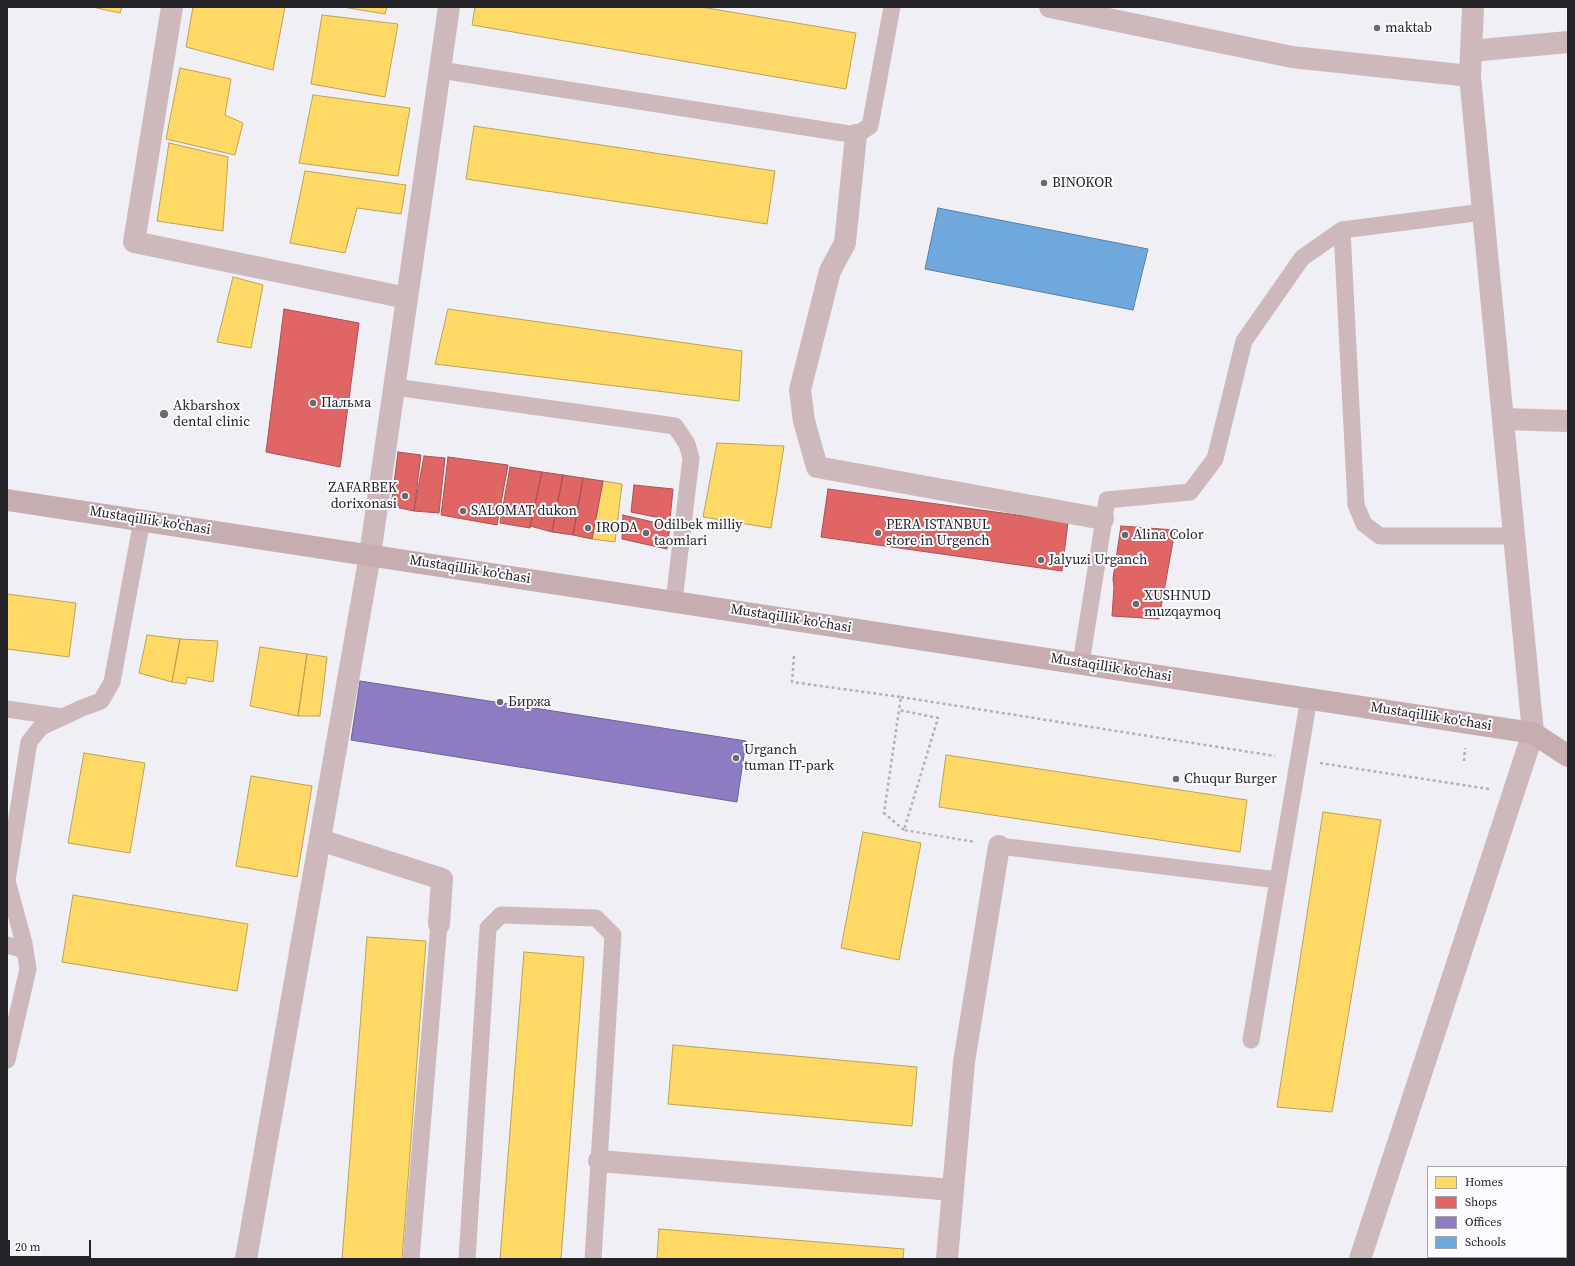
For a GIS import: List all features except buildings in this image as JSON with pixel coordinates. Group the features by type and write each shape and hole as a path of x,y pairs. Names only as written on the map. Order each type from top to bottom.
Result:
{"main road":[{"name":"Mustaqillik ko'chasi","path":"7,500 1533,733 1568,756"}],"street":[{"path":"172,7 134,242 407,298"},
{"path":"246,1259 370,555 450,7"},
{"path":"1050,7 1292,57 1470,76"},
{"path":"1360,1259 1533,733 1470,76 1473,7"},
{"path":"1471,51 1568,42"},
{"path":"856,135 845,243 830,271 800,390 804,421 817,467 1103,519"},
{"path":"1503,419 1568,421"},
{"path":"320,840 442,879 439,924"},
{"path":"947,1259 964,1062 999,846"},
{"path":"599,1161 953,1190"}],"lane":[{"path":"440,70 856,135 870,126 892,7"},
{"path":"1080,664 1107,500 1190,492 1215,459 1244,341 1302,258 1342,230 1483,212"},
{"path":"1342,230 1356,505 1364,524 1380,536 1514,536"},
{"path":"395,387 675,426 687,444 691,458 674,601"},
{"path":"7,1060 28,969 25,950 7,881 29,742 41,727 101,701 112,682 142,520"},
{"path":"1251,1040 1309,698"},
{"path":"7,709 62,717"},
{"path":"999,846 1278,880"},
{"path":"467,1259 488,928 501,915 596,918 613,935 593,1259"},
{"path":"411,1259 439,924"},
{"path":"7,945 25,950"}],"path":[{"path":"794,656 792,682 900,697 1486,788"},
{"path":"900,697 884,812 904,830 999,846"},
{"path":"899,710 938,718 904,830"}],"place":[{"name":"maktab","path":"1377,28"},
{"name":"BINOKOR","path":"1044,183"},
{"name":"Пальма","path":"313,403"},
{"name":"Akbarshox dental clinic","path":"164,414"},
{"name":"ZAFARBEK dorixonasi","path":"405,496"},
{"name":"SALOMAT dukon","path":"463,511"},
{"name":"IRODA","path":"588,528"},
{"name":"Odilbek milliy taomlari","path":"646,533"},
{"name":"PERA ISTANBUL store in Urgench","path":"878,533"},
{"name":"Alina Color","path":"1125,535"},
{"name":"Jalyuzi Urganch","path":"1041,560"},
{"name":"XUSHNUD muzqaymoq","path":"1136,604"},
{"name":"Биржа","path":"500,702"},
{"name":"Urganch tuman IT-park","path":"736,758"},
{"name":"Chuqur Burger","path":"1176,779"}]}
